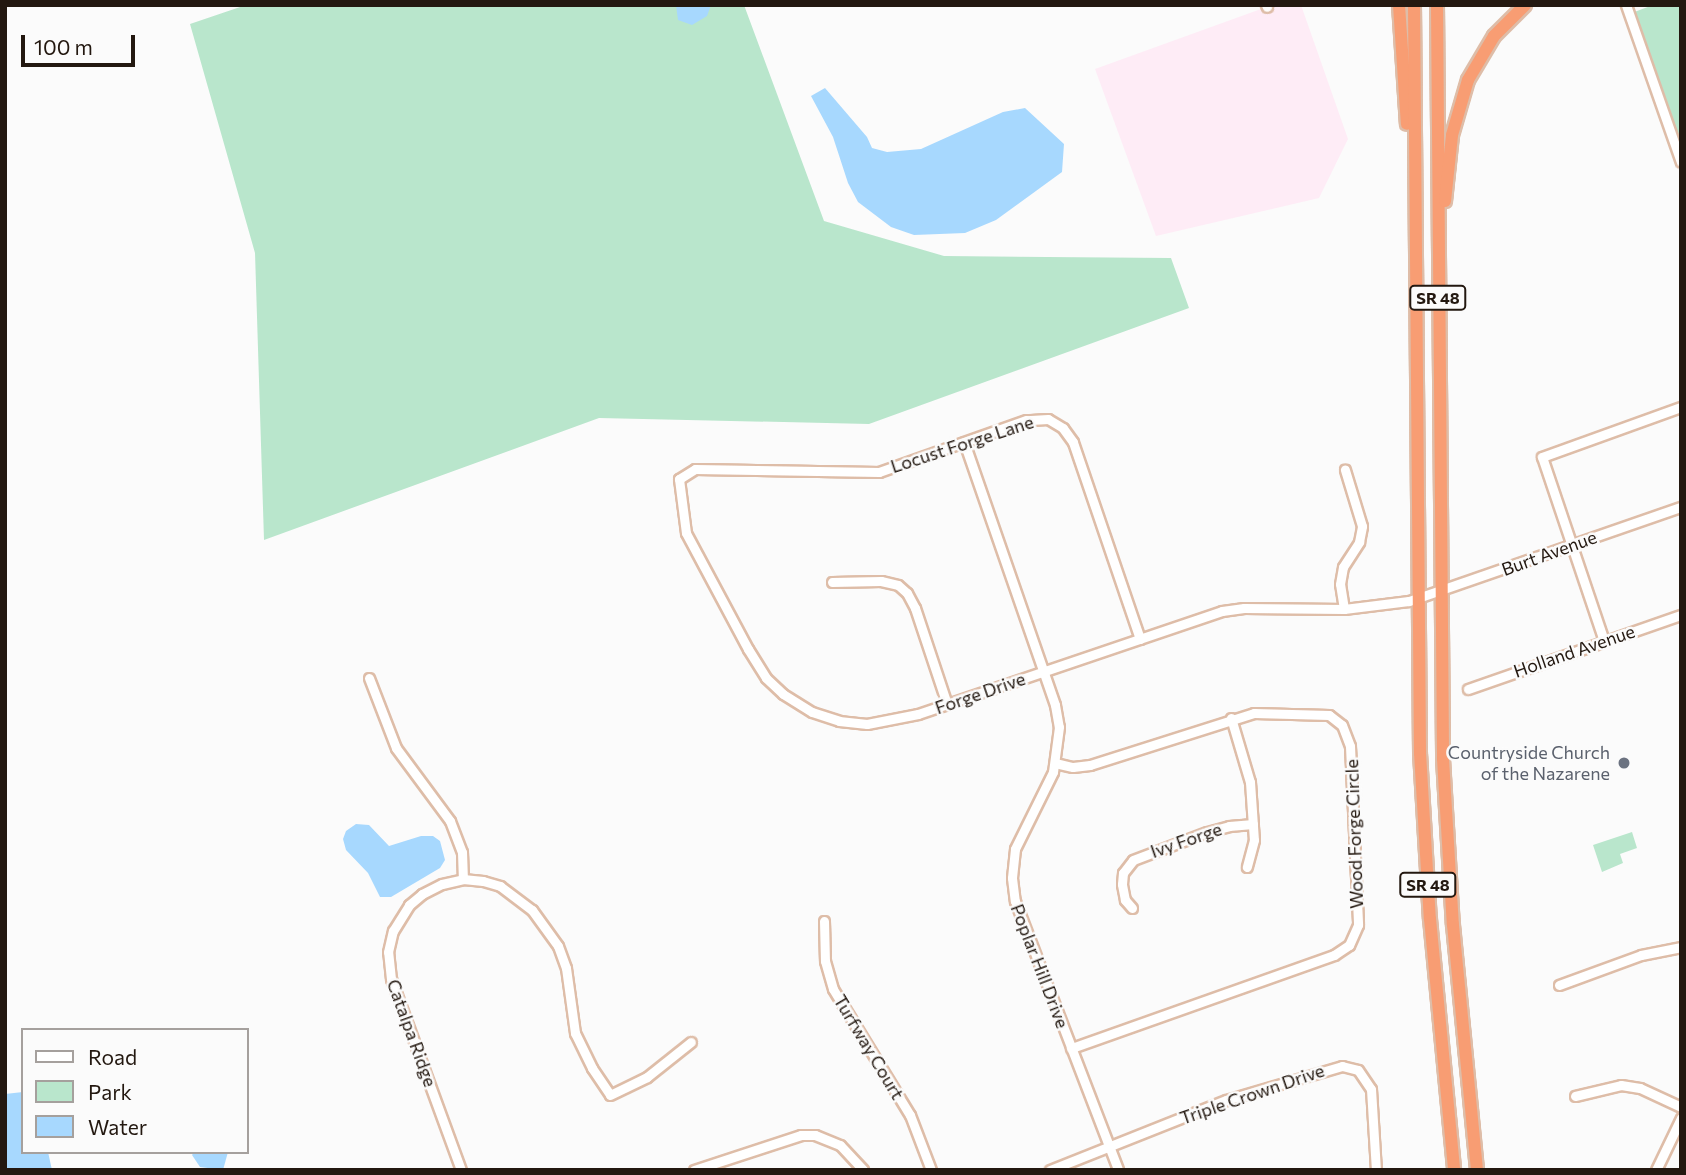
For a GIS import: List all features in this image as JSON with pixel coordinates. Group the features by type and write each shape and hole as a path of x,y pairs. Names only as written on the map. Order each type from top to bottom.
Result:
{"highway":[{"path":"1399,5 1415,312"},
{"name":"SR 48","path":"1414,5 1417,598 1423,822 1454,1170"},
{"name":"SR 48","path":"1437,5 1439,591 1448,856 1477,1170"},
{"path":"1438,249 1452,135 1461,102 1485,50 1525,5"}],"street":[{"path":"1626,5 1681,162"},
{"path":"1604,641 1542,457 1681,407"},
{"name":"Locust Forge Lane","path":"680,480 695,469 879,472 1037,418 1054,421 1073,442 1140,639"},
{"name":"Poplar Hill Drive","path":"964,442 1044,671 1059,727 1055,763 1019,838 1012,878 1018,912 1118,1170"},
{"path":"1344,610 1340,584 1343,567 1359,542 1362,526 1345,470"},
{"name":"Forge Drive","path":"680,480 686,533 756,664 783,694 812,712 850,723 896,720 1233,609 1344,610 1391,605 1417,598"},
{"name":"Burt Avenue","path":"1417,598 1681,507"},
{"path":"832,582 881,580 898,586 907,593 915,608 947,704"},
{"name":"Holland Avenue","path":"1468,689 1681,614"},
{"path":"369,678 396,748 450,821 462,852 463,879 500,886 517,896 543,923 558,946 566,968 575,1033 592,1068 610,1095 647,1077 691,1042"},
{"name":"Wood Forge Circle","path":"1055,763 1073,767 1090,765 1231,718 1254,713 1317,712 1334,717 1346,730 1350,746 1358,925 1355,936 1345,949 1071,1048"},
{"path":"1231,718 1247,765 1253,824 1253,851 1247,867"},
{"name":"Ivy Forge","path":"1132,908 1125,900 1122,878 1126,868 1137,857 1228,825 1253,824"},
{"name":"Catalpa Ridge","path":"461,1170 391,979 388,952 393,931 409,905 442,884 463,879"},
{"name":"Turfway Court","path":"824,921 825,961 833,989 910,1115 931,1170"},
{"path":"1559,985 1641,956 1681,947"},
{"name":"Triple Crown Drive","path":"1050,1170 1226,1100 1342,1066 1358,1070 1371,1089 1376,1170"},
{"path":"1575,1096 1621,1085 1640,1088 1681,1107"},
{"path":"1656,1170 1681,1118"},
{"path":"694,1170 801,1135 828,1139 848,1151 863,1170"}],"shaded area":[{"path":"1272,5 1301,5 1348,139 1319,198 1156,236 1095,69"}],"green space":[{"path":"246,5 744,5 824,221 944,256 1171,258 1189,308 869,424 599,418 264,540 255,253 190,24"},
{"path":"1653,5 1681,5 1681,162 1629,14"},
{"path":"1632,832 1637,848 1620,854 1623,863 1602,872 1593,845"}],"water":[{"path":"676,5 711,5 707,16 692,25 678,20"},
{"path":"825,88 867,137 872,148 887,152 921,149 1003,112 1025,108 1064,144 1062,172 996,220 965,233 914,235 891,227 858,202 848,183 833,137 811,96"},
{"path":"356,824 369,825 389,846 421,836 433,836 440,841 445,860 440,868 391,897 380,897 368,873 346,850 343,839 346,831"},
{"path":"21,1092 21,1154 48,1154 52,1170 7,1170 5,1094"},
{"path":"227,1154 223,1170 200,1167 192,1155"}],"place":[{"name":"Countryside Church of the Nazarene","path":"1624,763"}]}
